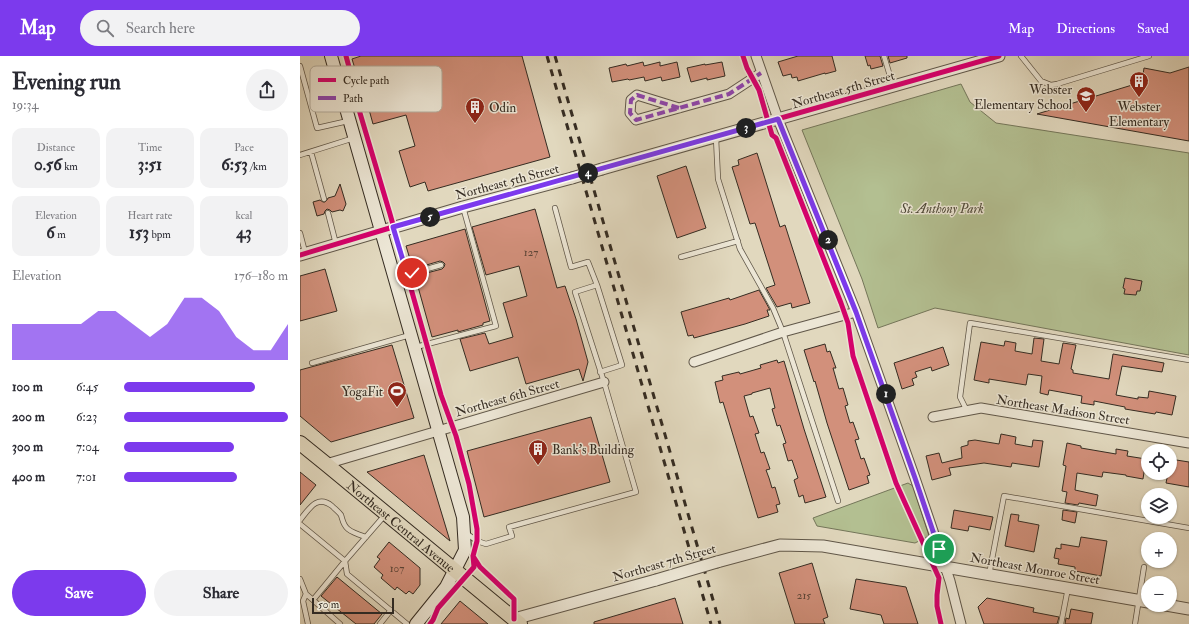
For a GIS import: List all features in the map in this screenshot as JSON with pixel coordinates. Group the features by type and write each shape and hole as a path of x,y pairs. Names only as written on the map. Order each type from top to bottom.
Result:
{"main road":[{"path":"331,56 334,66"},
{"path":"348,112 463,517 465,550 446,587 416,624"},
{"name":"Northeast Central Avenue","path":"300,443 517,622"}],"street":[{"path":"756,56 778,119 856,312 950,581 961,624"},
{"name":"Northeast 5th Street","path":"303,254 381,230 999,56"},
{"path":"679,108 637,95 631,100 630,113 636,120 679,108 728,94 761,73"},
{"path":"694,362 783,332 856,312"},
{"name":"Northeast 6th Street","path":"326,464 604,382"},
{"name":"Northeast Madison Street","path":"933,417 981,408 1189,443"},
{"name":"Northeast 7th Street","path":"517,622 717,562 780,545 823,546"},
{"name":"Northeast Monroe Street","path":"823,546 1141,600"},
{"path":"1177,607 1189,609"}],"lane":[{"path":"884,56 893,86"},
{"path":"1021,56 1041,81 1051,84 1057,84 1149,56"},
{"path":"300,66 310,102"},
{"path":"313,112 317,128 350,120"},
{"path":"716,136 718,179 740,249 773,308 783,332 838,501"},
{"path":"300,155 355,138"},
{"path":"311,152 324,199"},
{"path":"414,348 496,326 463,207"},
{"path":"555,208 571,267 588,262 597,285 622,364 600,372"},
{"path":"328,213 336,244"},
{"path":"300,233 303,254"},
{"path":"681,257 738,241"},
{"path":"395,278 441,265"},
{"path":"464,532 477,541 486,544 512,536 509,527 636,492 604,382 575,292 597,285"},
{"path":"967,411 960,397 970,323 1189,360"},
{"path":"312,363 411,335"},
{"path":"990,574 1004,496 1189,528"},
{"path":"300,520 317,502 324,502 340,514 343,524 348,530 366,537"},
{"path":"313,600 386,513"},
{"path":"300,524 345,561 347,574 407,624"},
{"path":"300,579 306,594 340,624"},
{"path":"1061,624 1068,588"},
{"path":"306,594 303,601 308,624"},
{"path":"1135,624 1141,609"},
{"path":"380,624 391,610"}],"green space":[{"name":"St. Anthony Park","path":"961,84 970,102 996,123 1189,153 1189,355 935,308 878,328 862,279 802,130"},
{"path":"908,483 913,486 929,536 915,543 817,526 813,518"}],"building":[{"name":"Odin","path":"361,56 522,56 550,157 428,191 425,182 410,187 399,151 415,146 406,115 373,124 370,112 442,112 442,66 354,66 352,59"},
{"path":"798,56 832,56 836,71 798,81 797,77 792,78 791,74 783,76 778,62"},
{"path":"865,56 880,56 883,66 871,69 870,65 868,66"},
{"path":"888,56 907,56 907,58 890,63"},
{"path":"643,62 644,66 660,62 660,66 677,62 680,77 662,81 661,77 645,81 644,77 612,82 609,68"},
{"path":"722,62 725,76 691,82 687,68"},
{"name":"Webster Elementary","path":"1189,67 1189,141 1037,114 1142,82 1144,68 1170,73"},
{"path":"757,153 780,227 785,225 810,303 792,308 791,303 777,307 766,288 775,285 755,223 750,224 732,167 739,165 738,160"},
{"path":"686,166 706,228 677,238 657,176"},
{"path":"340,184 346,204 343,211 340,210 332,212 327,209 324,214 317,216 313,202 320,200 325,202 328,198 335,196"},
{"path":"535,209 557,288 565,286 588,362 583,381 579,369 526,384 518,357 470,371 460,339 485,333 489,344 513,337 503,303 527,296 519,266 486,275 472,227"},
{"path":"465,229 490,321 483,323 483,325 458,332 458,330 432,337 415,276 442,269 445,264 440,261 413,269 406,246"},
{"path":"325,269 337,311 300,321 300,276"},
{"path":"1125,278 1142,281 1140,291 1137,291 1136,295 1124,294 1125,289 1123,288"},
{"path":"759,290 770,310 767,310 769,316 694,338 693,335 688,336 681,312 729,298 730,300"},
{"path":"1034,338 1044,339 1041,361 1059,364 1063,343 1076,345 1071,369 1073,370 1073,373 1109,379 1113,354 1164,363 1162,372 1122,366 1116,395 1138,399 1138,397 1148,398 1149,391 1176,396 1172,415 1125,409 1125,407 1094,401 1094,405 1081,403 1082,396 1049,390 1048,395 1040,393 1042,376 1028,374 1026,385 989,379 989,383 974,380 981,342 1004,346 1005,341 1016,343 1015,351 1032,354"},
{"path":"825,344 827,352 830,351 836,368 833,368 839,389 843,388 848,405 845,406 850,423 853,422 859,439 855,440 861,459 864,458 870,475 867,476 869,483 849,490 804,350"},
{"path":"392,345 414,418 331,442 300,416 300,370"},
{"path":"943,347 949,365 932,371 931,367 915,372 917,377 912,379 914,385 902,389 894,363"},
{"path":"777,360 778,363 784,361 826,497 805,503 803,495 799,497 794,480 798,478 792,460 788,461 783,444 786,443 780,425 777,426 772,409 775,408 770,388 752,393 744,396 750,417 753,416 759,433 755,434 761,453 764,452 770,469 766,470 772,488 775,487 780,504 776,505 778,512 758,518 723,402 720,403 715,382 723,380 722,376 739,372 740,374 761,368 760,365"},
{"name":"Bank's Building","path":"591,417 610,482 484,517 467,451"},
{"path":"1001,434 1016,437 1015,444 1032,447 1033,440 1043,441 1039,467 1012,463 1011,467 984,463 949,468 951,475 932,480 926,456 939,453 942,463 962,458 961,447 968,445 968,441 975,440 999,444"},
{"path":"1067,443 1081,446 1081,448 1116,454 1116,449 1128,451 1127,456 1141,458 1141,479 1103,472 1102,477 1077,473 1075,490 1098,495 1096,506 1079,503 1078,505 1065,503 1067,492 1062,491 1066,466 1063,465"},
{"path":"424,455 450,541 367,472"},
{"path":"1177,460 1189,462 1189,487 1166,483 1167,480 1177,480"},
{"path":"300,472 316,485 300,505"},
{"path":"954,510 993,517 990,530 969,526 968,531 951,528"},
{"path":"1063,510 1077,512 1075,523 1062,520"},
{"path":"1011,514 1019,515 1018,521 1039,525 1034,552 1005,546"},
{"path":"1081,537 1107,541 1101,576 1075,571 1075,567 1058,564 1059,559 1054,558 1056,548 1061,549 1061,544 1079,547"},
{"path":"389,542 420,568 420,585 413,594 409,591 406,594 397,587 395,590 381,578 383,575 374,567 380,559 377,557"},
{"path":"812,563 828,617 823,619 825,624 795,624 779,573"},
{"path":"337,577 382,614 374,624 356,624 321,596"},
{"path":"856,579 906,587 918,624 884,624 881,615 850,609"},
{"path":"675,598 683,624 594,624 594,622"},
{"path":"987,598 1034,608 1033,612 1059,617 1057,624 984,624 978,607"},
{"path":"460,601 488,624 441,624"},
{"path":"1071,609 1093,613 1091,624 1065,624 1066,618 1069,619"}],"railway":[{"path":"547,56 711,624"},
{"path":"555,56 720,624"}],"marked path":[{"path":"679,108 637,95 631,100 630,113 636,120 729,94 761,73"}],"cycle path":[{"path":"346,56 349,66"},
{"path":"743,56 747,68 759,90 772,135 776,138 841,303 848,323 853,356 896,483 939,578 937,606 941,624"},
{"path":"300,255 393,227 999,56"},
{"path":"360,112 441,395 456,436 469,484 477,529 477,541 473,556 474,567 438,608 430,624"},
{"path":"473,556 480,567 514,599 514,619"}],"place":[{"name":"Webster Elementary","path":"1139,98"},
{"name":"Webster Elementary School","path":"1086,113"},
{"name":"Odin","path":"475,124"},
{"name":"YogaFit","path":"397,408"},
{"name":"Bank's Building","path":"538,466"}],"route":[{"path":"412,273 407,274 393,227 778,119 818,214 856,312 939,549"}]}
